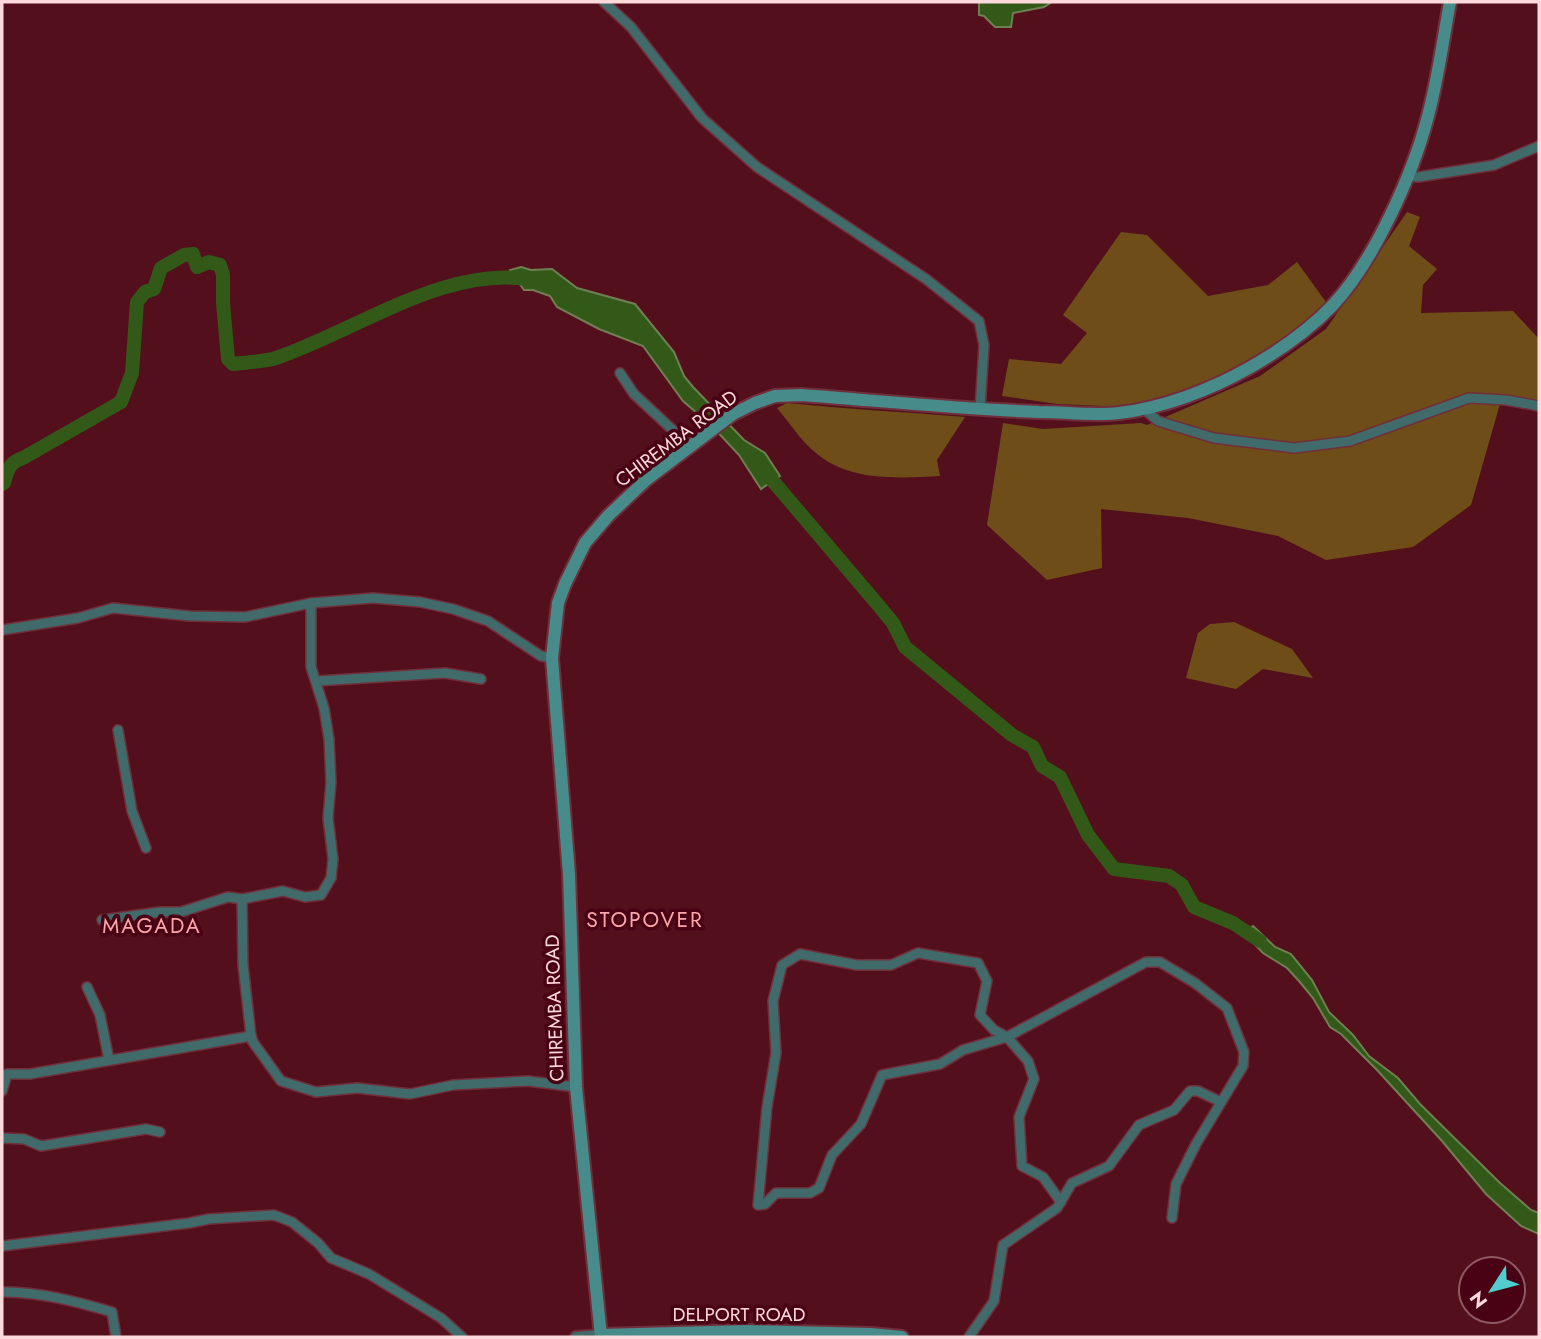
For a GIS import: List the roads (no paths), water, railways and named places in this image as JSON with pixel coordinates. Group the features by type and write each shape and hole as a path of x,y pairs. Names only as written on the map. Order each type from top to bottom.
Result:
{"main road":[{"name":"CHIREMBA ROAD","path":"601,1336 576,1087 569,874 552,658 558,603 585,543 624,499 690,446 755,402 784,395 980,410 1090,414 1144,409 1201,391 1266,359 1307,330 1349,286 1379,237 1409,176 1428,116 1450,2"},
{"name":"DELPORT ROAD","path":"601,1336 747,1331 902,1337"}],"street":[{"path":"604,2 631,27 702,118 757,167 926,279 979,321 984,345 980,410"},
{"path":"1409,176 1441,174 1494,165 1539,146"},
{"path":"620,373 634,394 690,446"},
{"path":"1144,409 1158,421 1214,438 1294,448 1350,441 1469,398 1539,406"},
{"path":"2,630 78,618 113,608 190,616 245,617 311,603 373,598 453,608 488,621 541,656 552,658"},
{"path":"102,919 181,912 228,897 242,899 283,891 305,897 321,895 331,878 328,818 331,782 329,739 317,681 311,667 311,603"},
{"path":"317,681 445,673 481,679"},
{"path":"118,730 132,811 146,848"},
{"path":"242,899 243,965 251,1036 281,1081 316,1092 357,1088 410,1094 453,1084 528,1081 576,1087"},
{"path":"1061,1202 1042,1177 1022,1166 1019,1117 1034,1079 1028,1061 1007,1037 994,1030 980,1015 987,981 978,963 918,953 891,965 857,965 800,954 782,965 773,1001 776,1053 767,1107 758,1205 765,1204 776,1193 810,1193 819,1188 832,1155 861,1124 882,1074 940,1064 963,1050 1007,1037 1146,962 1160,962 1195,983 1227,1008 1244,1052 1243,1066 1176,1184 1172,1218"},
{"path":"87,987 100,1015 109,1060"},
{"path":"2,1091 7,1074 30,1074 251,1036"},
{"path":"970,1337 994,1301 1003,1245 1057,1208 1072,1183 1110,1166 1139,1125 1174,1110 1190,1091 1198,1091 1221,1102"},
{"path":"2,1138 24,1139 41,1146 146,1129 160,1132"},
{"path":"2,1246 209,1219 274,1215 292,1222 318,1243 331,1258 369,1274 441,1318 463,1337"},
{"path":"2,1292 58,1297 112,1312 116,1337"},
{"name":"DELPORT ROAD","path":"576,1337 601,1336"}],"waterway":[{"path":"2,484 15,462 121,402 132,373 137,302 145,292 154,289 161,268 184,255 193,254 197,267 209,262 220,265 223,275 228,359 233,364 276,358 435,290 468,281 501,277 533,280"},
{"path":"761,467 893,623 905,647 1012,735 1033,747 1042,766 1060,777 1088,835 1114,869 1169,876 1182,885 1194,907 1233,923 1260,941"}],"district":[{"name":"STOPOVER","path":"645,920"},
{"name":"MAGADA","path":"152,926"}]}
